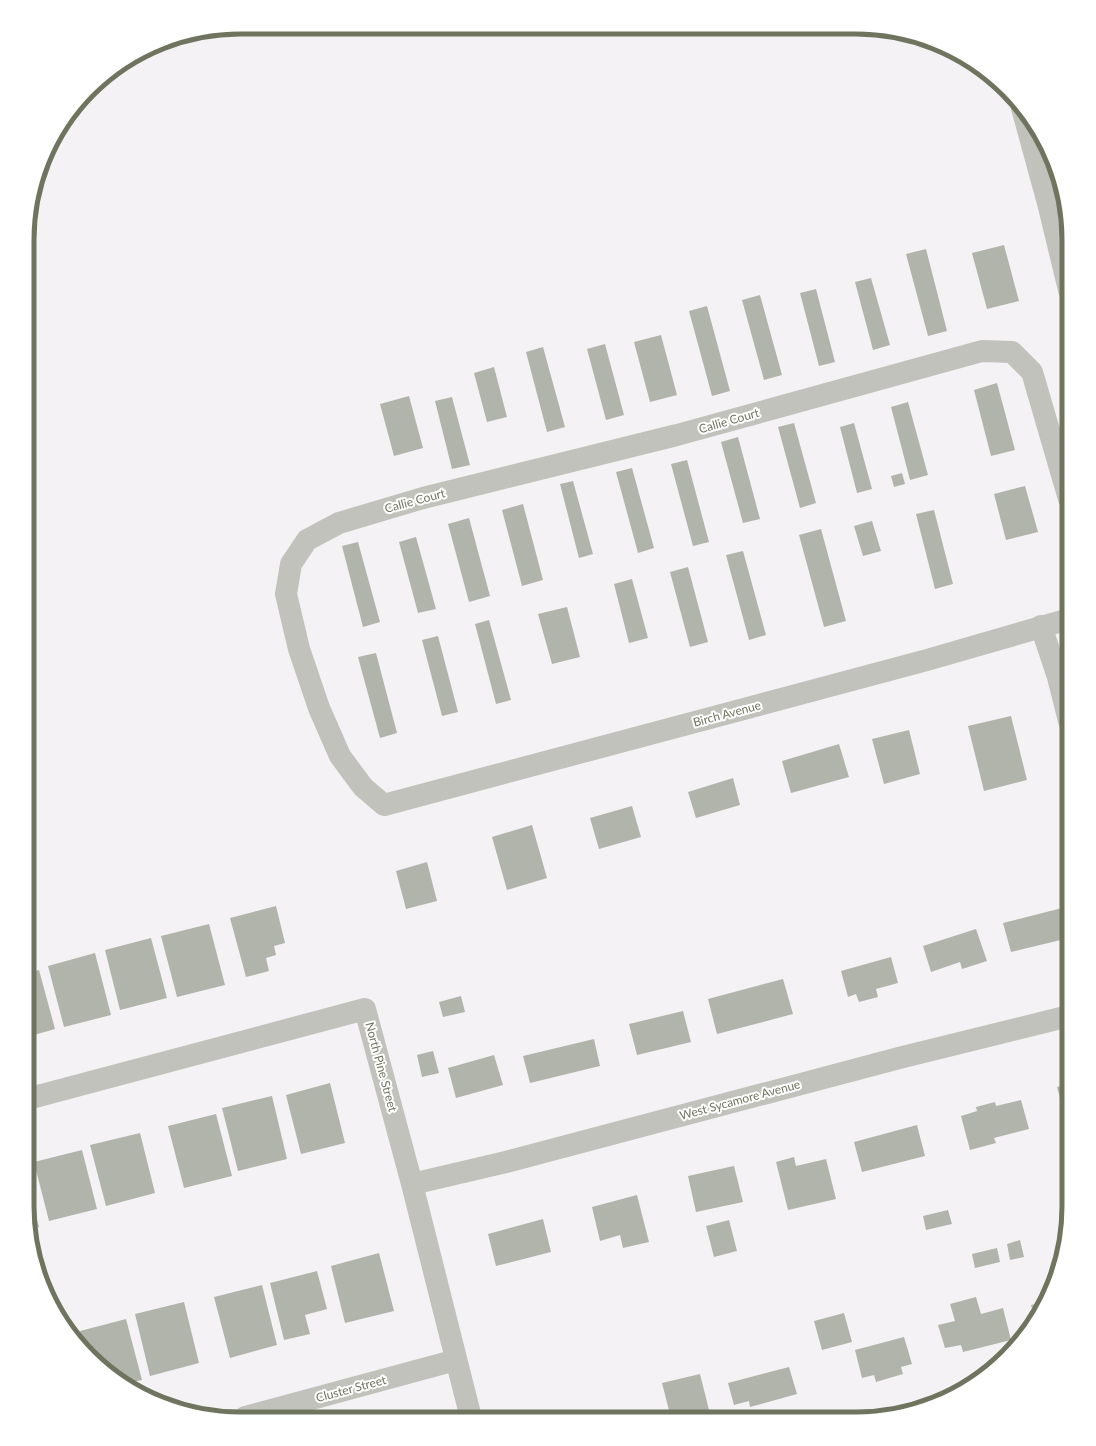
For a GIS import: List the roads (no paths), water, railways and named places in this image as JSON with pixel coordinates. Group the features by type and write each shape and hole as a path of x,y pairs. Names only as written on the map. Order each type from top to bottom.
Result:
{"street":[{"path":"1026,124 1062,261"},
{"name":"Callie Court","path":"384,805 363,787 340,756 325,724 299,648 286,594 291,564 307,540 339,523 423,498 677,435 982,351 1012,352 1032,372 1062,475"},
{"name":"Birch Avenue","path":"384,805 897,668 1062,621"},
{"path":"1041,626 1062,693"},
{"name":"North Pine Street","path":"34,1097 365,1009 412,1184 469,1412"},
{"name":"West Sycamore Avenue","path":"412,1184 506,1162 899,1058 1062,1018"},
{"name":"Cluster Street","path":"264,1412 456,1360"}]}
